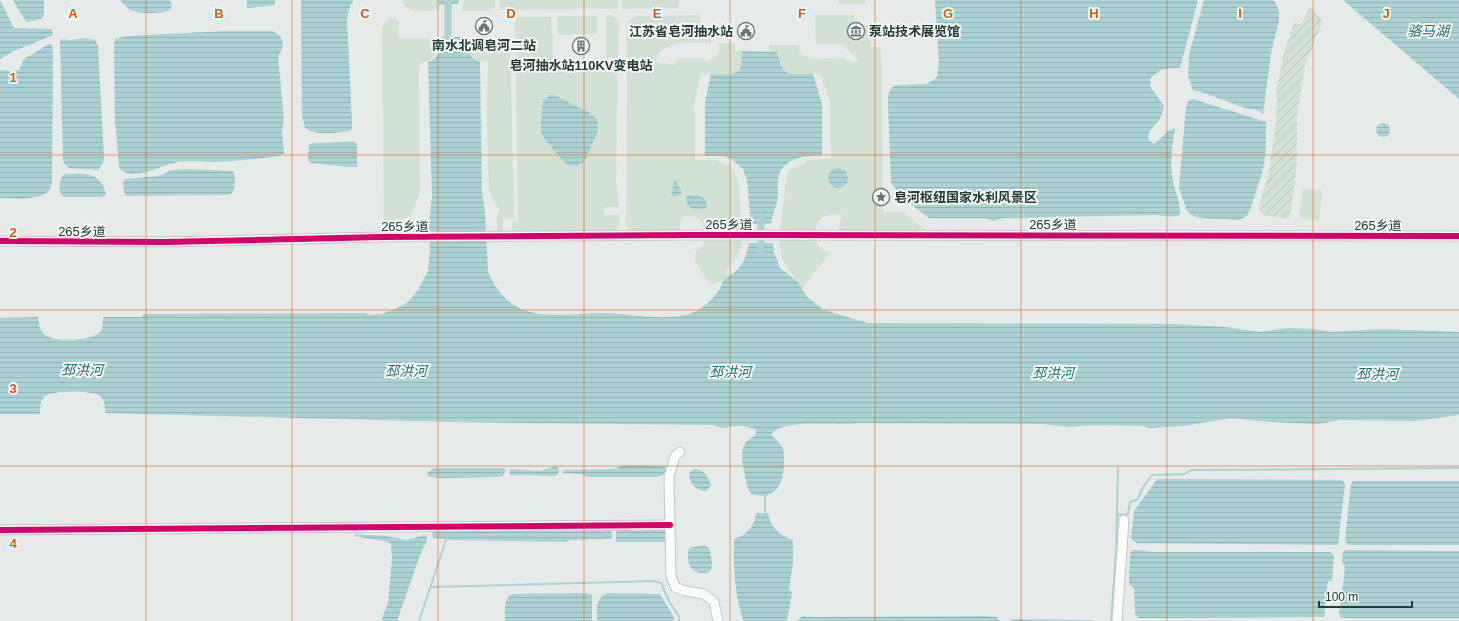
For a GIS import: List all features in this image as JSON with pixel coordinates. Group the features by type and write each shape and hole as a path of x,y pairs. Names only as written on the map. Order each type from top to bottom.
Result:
{"street":[{"name":"265乡道","path":"0,241 165,242 397,237 690,235 1459,236"},
{"path":"680,452 675,456 669,477 671,576 676,587 685,591 704,594 714,602 718,621"},
{"path":"1117,621 1124,520"},
{"path":"0,530 670,525"}],"green space":[{"path":"401,0 438,0 439,10 412,10 404,5"},
{"path":"463,0 495,0 494,8 490,11 462,11"},
{"path":"500,0 618,0 618,9 499,10"},
{"path":"622,0 679,0 679,6 676,8 622,9"},
{"path":"838,0 866,0 866,4 838,4"},
{"path":"1310,7 1323,21 1305,65 1297,115 1297,163 1290,218 1287,219 1264,215 1259,210 1259,206 1268,178 1276,124 1277,87 1284,52 1294,23 1301,24"},
{"path":"611,15 619,20 618,58 606,58 606,16"},
{"path":"700,15 700,35 711,36 711,43 671,45 659,54 656,62 673,65 677,59 681,58 704,58 705,62 717,56 719,51 719,43 735,43 735,51 742,51 739,71 730,75 701,74 694,104 695,160 715,160 726,164 734,170 739,183 742,243 736,258 726,271 728,277 723,281 711,285 695,261 695,254 704,244 704,227 700,220 691,216 684,216 680,224 680,231 635,232 626,225 627,26 629,19 638,16"},
{"path":"815,15 855,15 855,26 870,26 870,47 881,47 883,211 903,212 927,231 838,231 842,215 826,216 819,220 817,224 816,240 822,250 830,253 802,288 783,261 779,242 787,174 796,166 805,163 806,160 831,159 830,102 821,76 818,74 795,75 786,72 777,52 770,51 769,45 799,45 800,51 803,55 809,57 824,59 844,57 851,62 859,61 843,44 816,44"},
{"path":"559,16 597,16 597,34 558,35 557,21"},
{"path":"391,17 398,20 398,38 435,38 435,53 429,60 419,63 420,193 412,212 407,219 393,219 394,232 388,232 384,220 382,29 385,22"},
{"path":"518,17 551,17 553,35 553,63 618,63 616,176 619,207 607,207 604,210 604,215 619,215 620,224 615,232 512,232 512,223 518,222 515,21"},
{"path":"510,37 514,218 503,219 503,233 497,233 497,213 499,213 499,209 493,201 489,187 487,126 488,62 476,60 468,53 471,49 468,38"},
{"path":"1303,189 1322,191 1319,221 1299,218"}],"water":[{"path":"0,0 14,28 52,29 53,35 12,52 0,59"},
{"path":"13,0 44,0 44,15 41,19 28,22 24,19"},
{"path":"120,0 169,0 172,4 171,9 168,11 144,13 129,9"},
{"path":"247,0 275,0 275,5 247,8"},
{"path":"301,0 354,0 350,6 347,19 352,122 352,128 349,131 320,133 310,131 305,128 302,115"},
{"path":"438,0 459,0 458,4 439,5"},
{"path":"935,0 1198,0 1180,68 1164,69 1150,79 1151,88 1164,106 1160,119 1149,132 1148,139 1154,144 1168,131 1175,128 1171,169 1180,215 1171,217 1157,215 1003,218 993,221 984,218 929,218 913,206 893,186 891,182 888,97 890,90 896,85 927,84 937,77 939,63"},
{"path":"1204,0 1272,0 1275,2 1279,11 1279,21 1271,53 1263,114 1256,110 1245,108 1193,90 1188,75 1189,55"},
{"name":"骆马湖","path":"1343,0 1459,0 1459,99"},
{"path":"226,31 272,31 281,38 283,45 278,56 284,120 282,131 284,153 273,157 236,161 178,162 137,174 124,172 119,167 115,120 115,39 127,36"},
{"name":"邳洪河","path":"442,37 463,37 472,58 480,62 482,193 485,212 488,271 493,283 505,298 521,309 551,315 605,313 649,317 682,316 700,309 714,297 722,282 741,266 749,243 773,243 774,252 780,268 798,282 807,297 824,310 868,323 1175,324 1225,327 1260,332 1288,328 1313,329 1332,332 1383,329 1459,332 1459,415 1416,421 1340,420 1318,424 1269,422 1231,418 1183,426 1150,428 1142,426 1094,425 1068,427 1043,424 800,424 778,429 771,434 783,449 784,461 782,479 776,490 772,493 759,496 751,494 747,486 742,459 745,443 755,436 756,432 755,429 743,426 723,428 713,425 452,422 105,413 104,402 100,396 89,393 72,392 55,393 45,396 41,402 40,414 0,414 0,318 38,317 42,332 48,337 72,340 96,335 100,332 103,317 142,317 143,314 366,313 368,315 382,314 408,302 418,290 428,271 430,251 429,224 432,196 428,62 438,55"},
{"path":"85,38 95,40 98,45 104,160 98,170 69,168 65,165 63,160 60,42 61,39 71,40"},
{"path":"49,44 52,45 53,54 52,183 48,192 37,197 0,198 0,70 19,70 24,59"},
{"path":"742,51 777,52 782,67 788,73 813,74 822,104 822,155 803,157 791,161 782,169 778,177 778,196 771,223 751,224 747,180 743,169 731,159 723,156 705,156 705,102 711,74 730,75 739,71"},
{"path":"550,95 554,95 589,112 597,120 598,130 585,161 577,166 568,165 564,162 544,138 541,132 543,101"},
{"path":"1193,99 1266,122 1266,147 1263,170 1247,216 1239,220 1196,217 1190,214 1186,209 1179,187 1186,108 1188,101"},
{"path":"1380,123 1386,123 1390,127 1390,133 1386,137 1380,137 1376,133 1376,127"},
{"path":"354,142 357,144 357,167 311,163 308,160 309,144"},
{"path":"838,168 845,171 848,178 845,185 838,188 831,185 828,178 831,171"},
{"path":"188,169 232,171 234,173 235,186 232,193 229,195 126,196 124,192 123,182 125,179 159,176 172,170"},
{"path":"64,174 90,175 100,181 106,194 102,197 64,197 60,192 60,186"},
{"path":"674,180 676,180 677,185 681,189 681,194 673,197 671,195"},
{"path":"688,195 704,198 707,203 707,207 703,209 693,209 686,201 686,197"},
{"path":"624,465 665,466 666,471 663,475 657,477 589,477 580,474 563,473 564,470 614,469"},
{"path":"557,467 559,469 557,475 554,476 511,475 509,472 511,469 540,471"},
{"path":"434,468 504,468 505,471 503,475 498,477 439,478 428,476 427,473"},
{"path":"695,469 701,470 706,474 709,480 711,486 706,491 696,488 691,482 689,476 690,472"},
{"path":"1157,479 1342,480 1345,484 1338,545 1137,543 1131,538 1134,511"},
{"path":"1353,481 1459,481 1459,545 1348,545 1345,540 1351,484"},
{"path":"756,513 768,513 773,527 784,536 793,540 793,562 789,589 792,592 787,621 743,621 735,580 734,539 749,530 754,522"},
{"path":"611,528 612,537 610,539 570,540 566,542 454,540 434,538 432,535 433,531"},
{"path":"617,528 667,530 667,542 616,542"},
{"path":"355,534 386,536 407,540 424,535 427,536 427,540 420,555 397,621 381,621 388,603 392,558 391,544 388,542 354,536"},
{"path":"704,545 709,548 712,566 710,572 699,573 694,571 689,564 689,548"},
{"path":"1133,550 1152,552 1330,552 1334,555 1332,581 1328,581 1324,617 1139,618 1136,616 1135,612 1134,588 1129,584 1130,553"},
{"path":"1345,550 1459,551 1459,618 1340,617 1339,613 1345,569 1342,562 1343,552"},
{"path":"586,593 592,595 592,621 505,621 506,602 512,594"},
{"path":"607,593 660,594 675,621 597,621 597,609 600,598"},
{"path":"802,616 985,616 997,617 1000,621 797,621"},
{"path":"1012,619 1090,620 1096,621 1008,621"}],"waterway":[{"path":"448,0 448,46"},
{"path":"761,216 761,251"},
{"path":"1111,621 1116,553 1118,468"},
{"path":"1117,515 1128,514 1130,502 1138,499 1143,487 1152,475 1185,474 1192,470 1459,468"},
{"path":"765,494 765,516"},
{"path":"419,621 447,537"},
{"path":"432,587 654,581 661,583 670,603 679,616 679,621"}],"cycle path":[{"path":"0,241 165,242 381,237 690,235 1459,236"},
{"path":"0,530 670,525"}],"place":[{"name":"南水北调皂河二站","path":"484,26"},
{"name":"江苏省皂河抽水站","path":"746,31"},
{"name":"泵站技术展览馆","path":"856,31"},
{"name":"皂河抽水站110KV变电站","path":"581,46"},
{"name":"皂河枢纽国家水利风景区","path":"881,197"}]}
